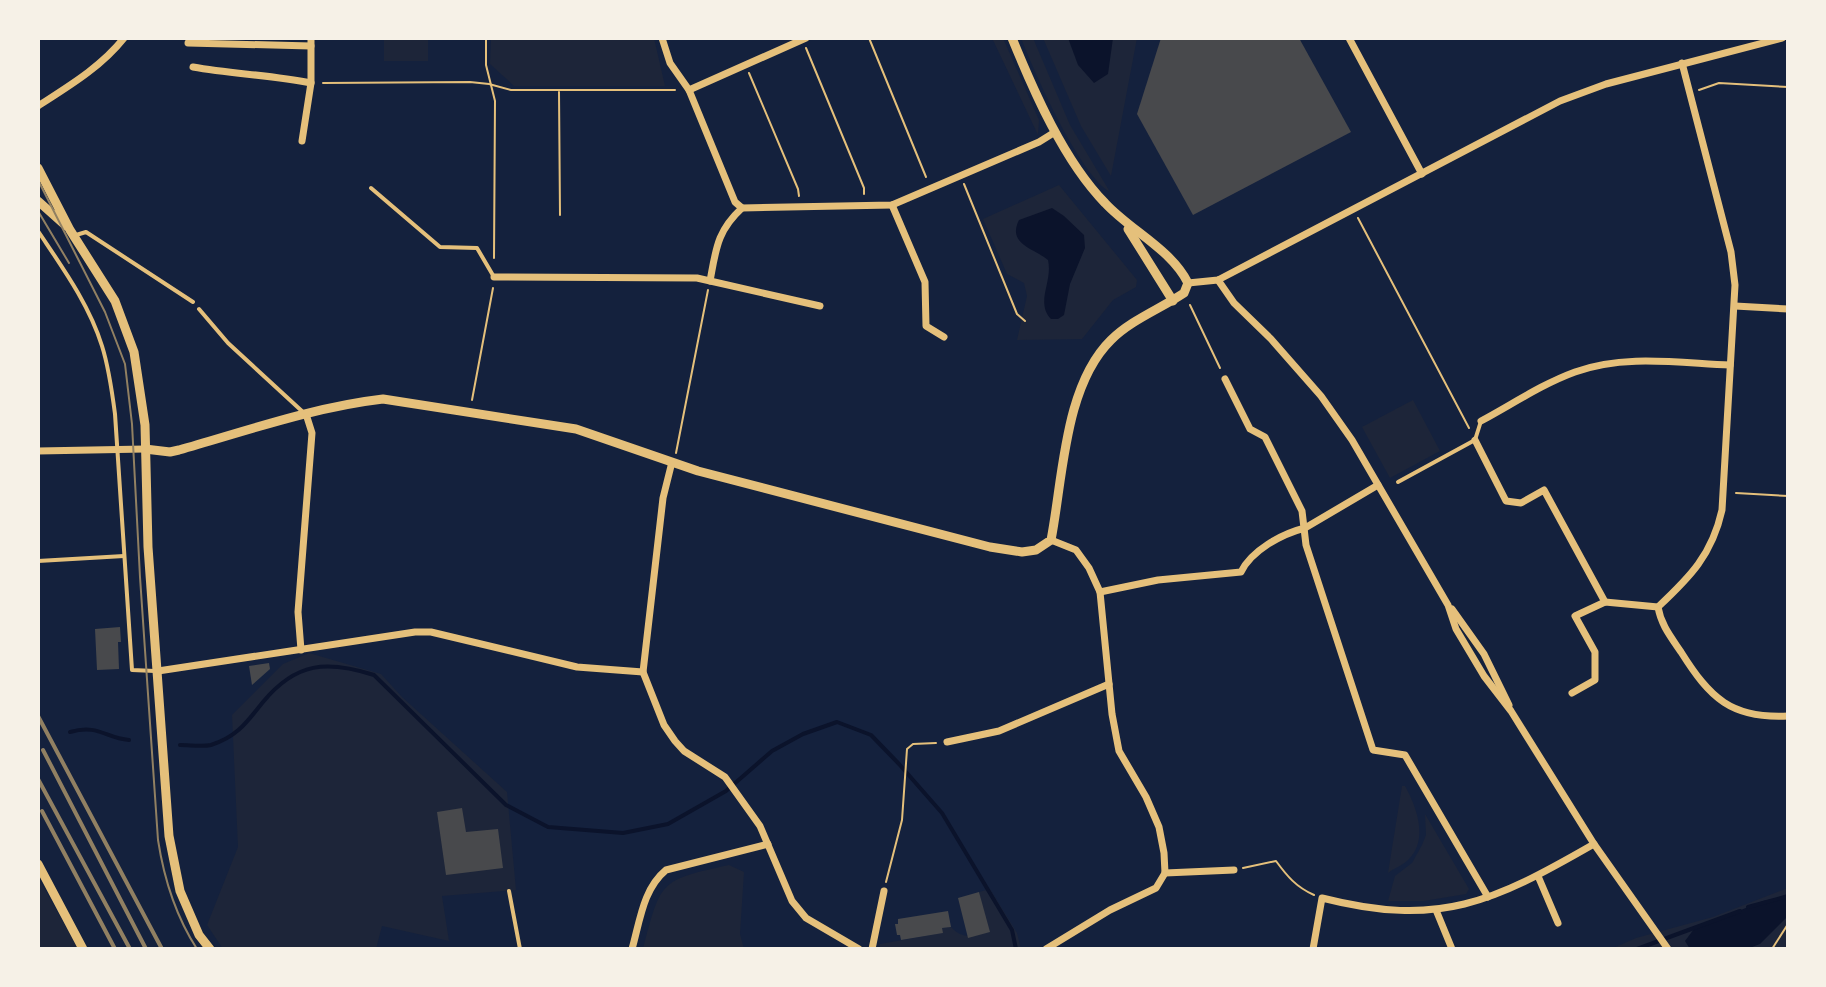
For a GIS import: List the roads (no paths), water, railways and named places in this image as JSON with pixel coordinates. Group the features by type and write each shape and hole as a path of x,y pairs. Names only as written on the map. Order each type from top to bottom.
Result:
{"street":[{"path":"38,106 94,68 124,38"},
{"path":"662,38 670,63 689,90 735,202 742,208 892,205 1039,142 1055,132"},
{"path":"38,451 145,449 170,452 306,414 383,399 576,429 672,462 990,547 1022,552 1036,550 1051,540 1063,448 1088,374 1111,341 1184,293 1188,283 1180,266 1102,201 1055,132 1033,90 1012,38"},
{"path":"1349,38 1422,174"},
{"path":"1188,283 1218,280 1560,101 1606,84 1782,38"},
{"path":"689,90 804,39"},
{"path":"188,43 311,42 311,83 302,141"},
{"path":"1572,693 1595,680 1595,652 1575,616 1605,602 1658,607 1692,576 1718,529 1735,306 1731,252 1682,63"},
{"path":"193,67 227,73 266,74 311,83"},
{"path":"38,168 41,182 108,289 126,328 140,381 148,547 169,836 173,867 190,914 210,949"},
{"path":"38,201 72,233"},
{"path":"892,205 925,282 926,326 944,337"},
{"path":"710,281 720,234 725,224 742,208"},
{"path":"1123,220 1173,301"},
{"path":"494,277 697,278 820,306"},
{"path":"1218,280 1234,303 1271,339 1321,396 1352,440 1448,605 1456,629 1473,659 1511,711 1594,844 1668,949"},
{"path":"1735,306 1788,309"},
{"path":"1481,421 1564,376 1608,363 1653,361 1730,365"},
{"path":"1225,379 1250,429 1265,437 1302,511 1306,545 1373,750 1405,755 1488,897"},
{"path":"301,650 298,612 312,433 306,414"},
{"path":"1475,440 1506,501 1521,503 1544,490 1605,602"},
{"path":"672,462 663,498 643,672 664,725 675,741 684,751 725,777 760,826 792,901 806,918 859,949"},
{"path":"1100,592 1158,580 1241,572 1248,557 1378,485"},
{"path":"1046,949 1110,910 1156,888 1165,873 1159,827 1146,797 1119,751 1100,592 1076,550 1051,540"},
{"path":"1658,607 1660,621 1699,681 1717,699 1751,715 1788,716"},
{"path":"158,671 408,632 431,632 577,667 643,672"},
{"path":"947,742 999,731 1109,684"},
{"path":"632,949 653,880 666,870 768,844"},
{"path":"1313,949 1322,898 1383,911 1436,910 1488,897 1538,876 1594,844"},
{"path":"38,864 83,949"},
{"path":"1165,873 1234,870"},
{"path":"1538,876 1558,923"},
{"path":"872,949 884,891"},
{"path":"1436,910 1452,949"}],"lane":[{"path":"371,188 440,247 477,248 494,277"},
{"path":"38,231 83,303 102,345 110,376 117,449 132,670 158,671"},
{"path":"72,233 86,232 193,302"},
{"path":"199,309 228,343 306,414"},
{"path":"1398,482 1475,440 1481,421"},
{"path":"38,561 124,556"},
{"path":"509,891 520,949"}],"waterway":[{"path":"180,745 207,746 228,738 275,689 300,672 327,666 357,670 374,675 506,805 548,827 623,833 668,824 726,791 772,751 803,734 837,722 871,735 942,813 1012,930 1016,949"},
{"path":"70,732 95,730 129,740"},
{"path":"1748,907 1788,896"},
{"path":"1637,949 1740,911"}],"tram line":[{"path":"38,180 105,312 125,364 132,424 158,840 172,896 182,923 197,949"},
{"path":"38,211 69,263"}],"railway":[{"path":"38,716 162,949"},
{"path":"43,750 146,949"},
{"path":"38,779 130,949"},
{"path":"42,811 115,949"}]}
